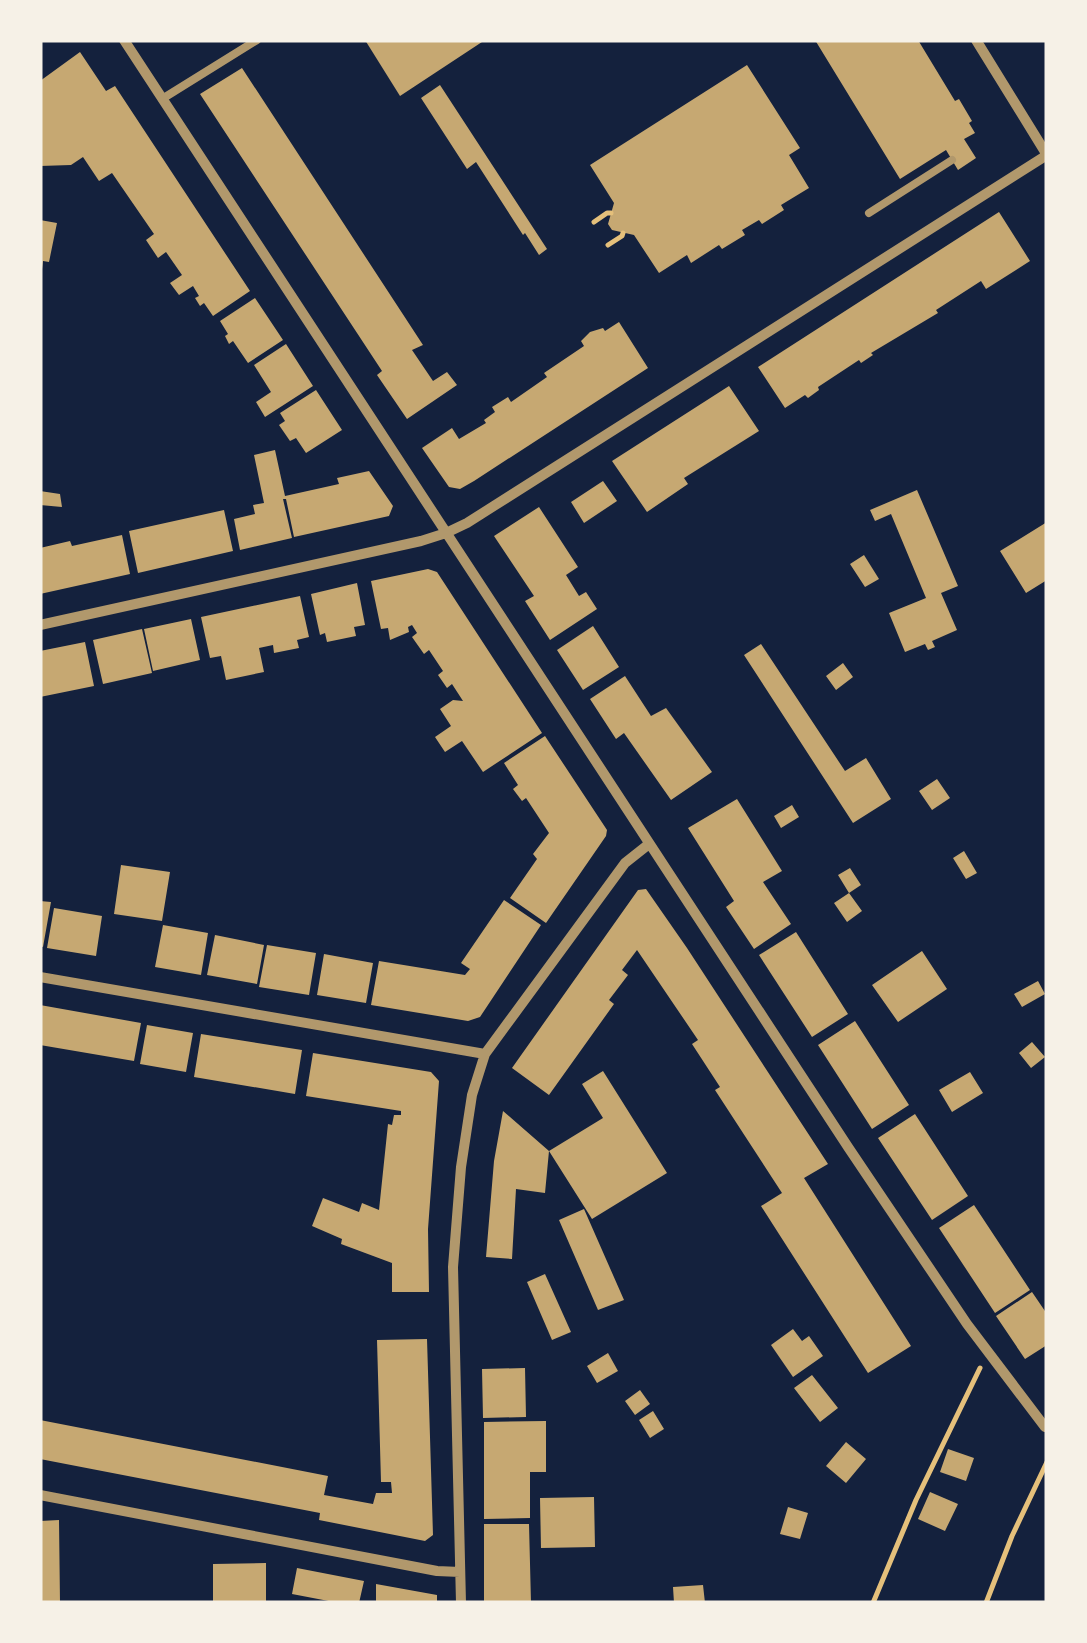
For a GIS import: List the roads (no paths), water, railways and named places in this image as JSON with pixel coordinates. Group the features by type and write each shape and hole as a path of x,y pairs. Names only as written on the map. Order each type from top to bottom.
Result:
{"street":[{"path":"124,40 859,1163 988,1352 1045,1427"},
{"path":"40,625 421,541 467,523 1047,155 976,40"},
{"path":"461,1603 453,1267 472,1095 485,1054 625,863 649,844"},
{"path":"40,977 485,1054"},
{"path":"40,1495 437,1571 460,1572"}],"lane":[{"path":"162,99 257,40"},
{"path":"869,213 952,160"}]}
